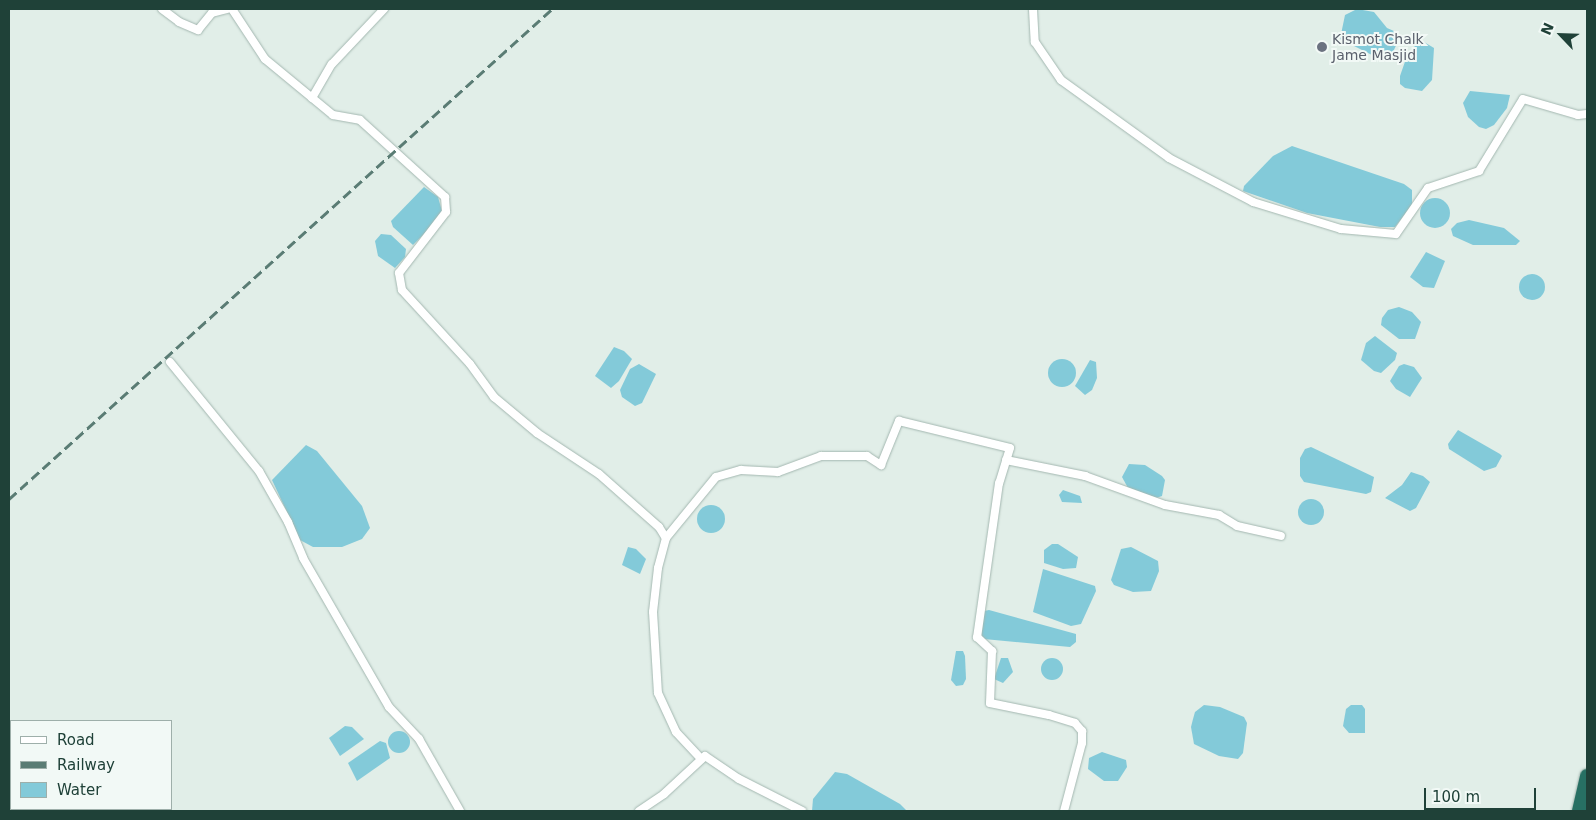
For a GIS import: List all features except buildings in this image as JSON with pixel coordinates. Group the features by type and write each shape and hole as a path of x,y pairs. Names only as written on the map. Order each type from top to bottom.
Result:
{"highway":[{"path":"1579,811 1587,776"}],"street":[{"path":"162,9 179,22 198,30 212,12 227,9"},
{"path":"232,9 265,59 333,115 360,120 446,197 446,212 399,273 402,290 470,364 494,397 537,433 599,474 659,527 666,538"},
{"path":"312,98 332,64 384,9"},
{"path":"1033,9 1035,42 1061,80 1169,158 1253,202 1341,228 1396,234 1428,188 1479,171 1523,99 1578,115 1587,114"},
{"path":"170,362 259,471 278,502 307,566 389,707 418,739 460,811"},
{"path":"701,759 676,732 658,693 653,612 658,568 666,538 716,477 741,470 778,472 821,456 867,456 881,465 899,422 1010,448 999,483 977,637 992,651 990,703 1049,715 1075,723 1082,730 1082,743 1064,811"},
{"path":"1006,460 1085,476 1165,506 1219,515 1237,526 1281,536"},
{"path":"639,811 664,794 705,756 716,761 739,779 802,811"}],"water":[{"path":"1357,9 1374,12 1387,28 1394,31 1400,37 1393,52 1376,57 1340,39 1345,15"},
{"path":"1424,42 1434,48 1432,80 1422,91 1405,88 1400,84 1400,76 1407,56 1415,46"},
{"path":"1470,91 1510,95 1507,108 1494,125 1486,129 1479,127 1468,117 1463,103"},
{"path":"1292,146 1404,184 1412,190 1412,205 1395,227 1380,227 1307,213 1243,191 1244,186 1273,156"},
{"path":"424,187 438,197 442,211 438,220 413,245 393,227 391,221"},
{"path":"1435,198 1446,202 1450,213 1446,224 1435,228 1424,224 1420,213 1424,202"},
{"path":"1469,220 1504,228 1520,241 1516,245 1473,245 1453,236 1451,229 1457,223"},
{"path":"381,234 391,235 406,249 405,257 395,268 378,256 375,241"},
{"path":"1426,252 1445,261 1434,288 1423,287 1410,277"},
{"path":"1532,274 1541,278 1545,287 1541,296 1532,300 1523,296 1519,287 1523,278"},
{"path":"1399,307 1412,312 1421,322 1415,339 1399,339 1381,325 1382,318 1388,310"},
{"path":"1375,336 1397,353 1395,360 1381,373 1374,371 1361,360 1366,343"},
{"path":"614,347 624,351 632,359 619,381 611,388 595,376"},
{"path":"1062,359 1072,363 1076,373 1072,383 1062,387 1052,383 1048,373 1052,363"},
{"path":"1090,360 1096,362 1097,378 1092,390 1085,395 1075,386"},
{"path":"639,364 656,374 642,403 635,406 622,397 620,390 630,369"},
{"path":"1404,364 1414,367 1422,378 1410,397 1396,389 1390,381 1399,366"},
{"path":"1458,430 1500,454 1502,456 1496,467 1484,471 1449,449 1448,444"},
{"path":"306,445 317,451 362,506 370,528 362,539 342,547 313,547 300,540 272,480"},
{"path":"1311,447 1374,477 1371,492 1366,494 1304,482 1300,476 1300,458 1305,449"},
{"path":"1129,464 1145,465 1162,476 1165,480 1162,496 1156,498 1128,488 1122,477"},
{"path":"1411,472 1423,476 1430,482 1416,508 1410,511 1385,498 1402,485"},
{"path":"1063,490 1080,496 1082,503 1062,502 1059,495"},
{"path":"1311,499 1320,503 1324,512 1320,521 1311,525 1302,521 1298,512 1302,503"},
{"path":"711,505 721,509 725,519 721,529 711,533 701,529 697,519 701,509"},
{"path":"1052,544 1058,544 1078,557 1076,568 1063,569 1044,563 1044,550"},
{"path":"628,547 636,549 646,559 640,574 622,565"},
{"path":"1131,547 1158,561 1159,571 1151,591 1133,592 1114,585 1111,580 1121,549"},
{"path":"1043,569 1095,586 1096,591 1081,624 1071,626 1033,612"},
{"path":"989,610 1076,634 1076,642 1070,647 984,639 981,635 984,611"},
{"path":"956,651 963,651 965,656 966,679 963,685 956,686 951,680"},
{"path":"1001,658 1008,658 1013,672 1003,683 994,679"},
{"path":"1052,658 1062,665 1063,669 1056,679 1052,680 1042,673 1041,669 1048,659"},
{"path":"1204,705 1220,707 1244,717 1247,723 1243,753 1238,759 1219,756 1194,744 1191,727 1193,719 1195,712"},
{"path":"1351,705 1362,705 1365,709 1365,733 1349,733 1343,726 1346,709"},
{"path":"345,726 352,727 364,739 340,756 329,738"},
{"path":"399,731 407,734 410,742 407,750 399,753 391,750 388,742 391,734"},
{"path":"380,741 386,743 390,758 357,781 348,763"},
{"path":"1102,752 1126,760 1127,767 1118,781 1104,781 1088,769 1089,758"},
{"path":"835,772 847,774 900,804 907,811 812,811 813,799"}],"railway":[{"path":"9,499 552,9"}],"place":[{"name":"Kismot Chalk Jame Masjid","path":"1322,47"}]}
